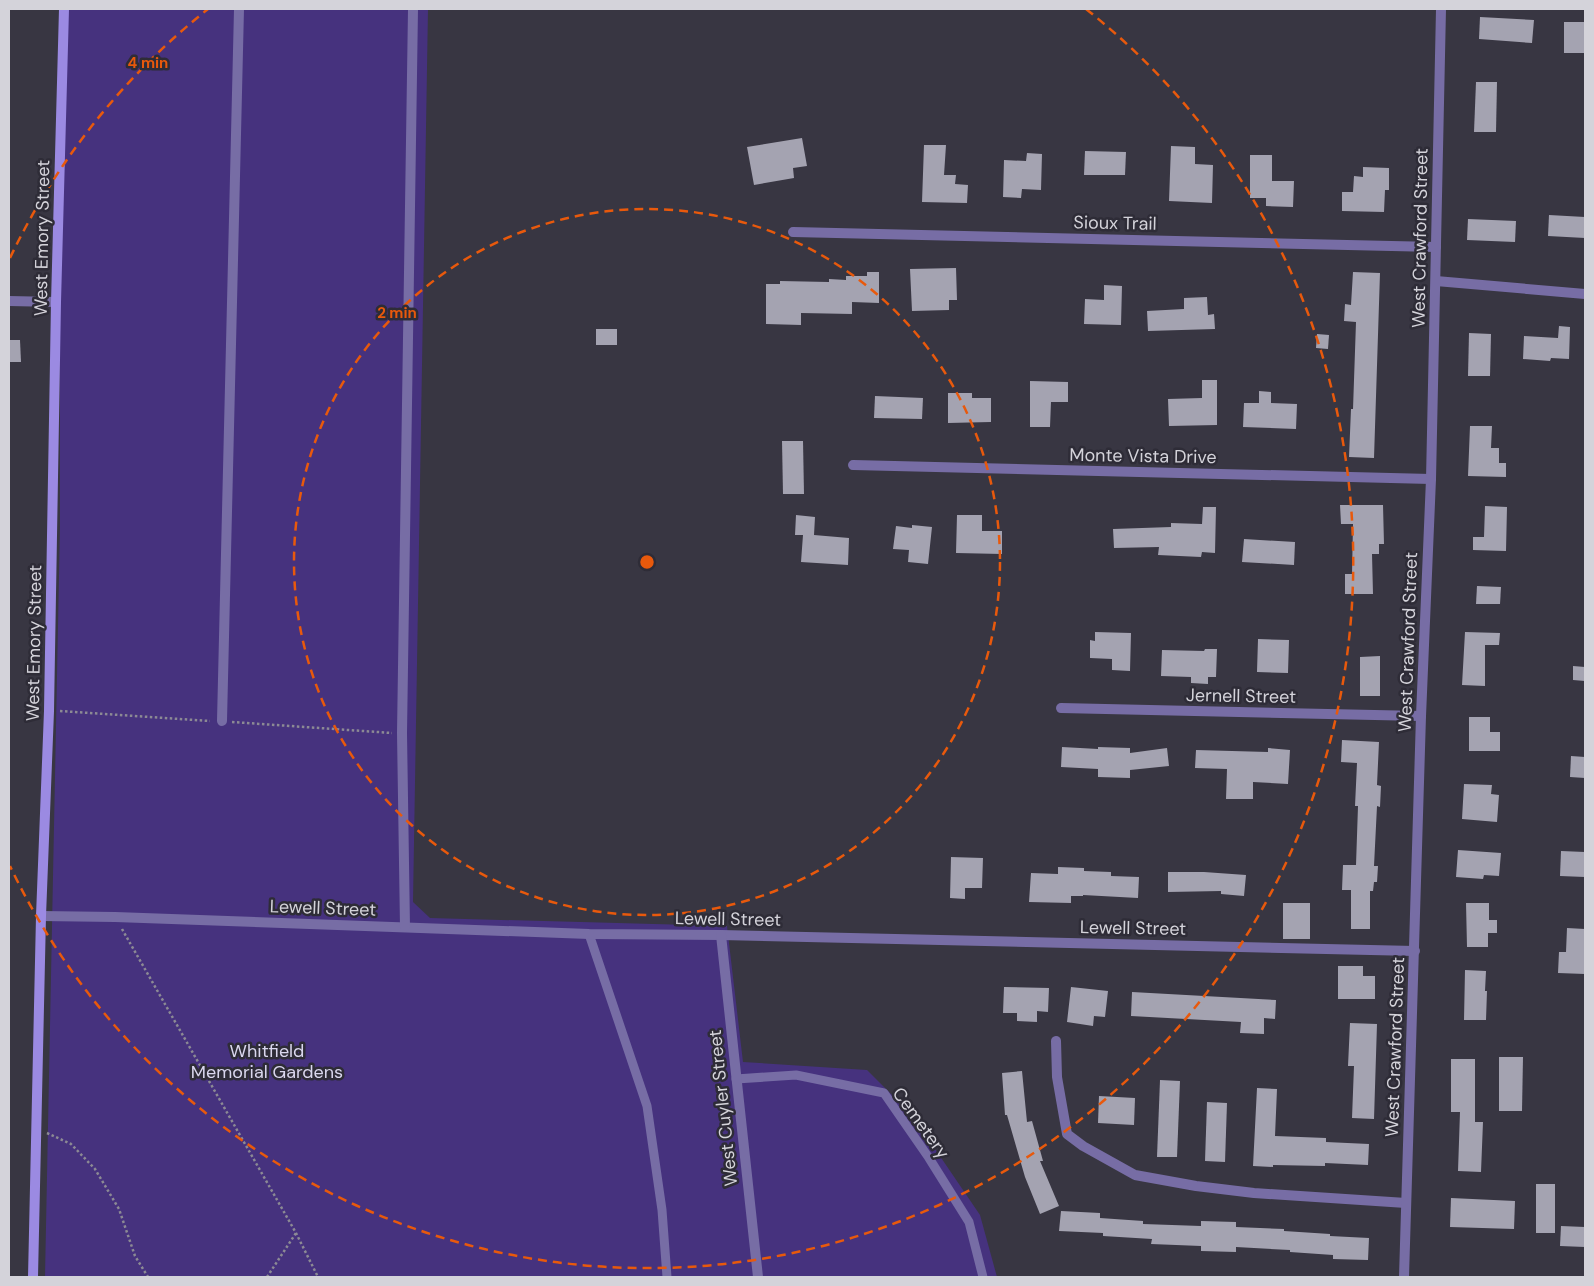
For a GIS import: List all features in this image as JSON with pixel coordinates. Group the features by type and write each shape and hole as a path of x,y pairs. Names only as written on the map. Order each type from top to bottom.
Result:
{"street":[{"name":"West Emory Street","path":"34,1277 41,916 49,711 56,302 64,9"},
{"path":"222,721 240,9"},
{"path":"405,927 402,733 413,9"},
{"name":"West Crawford Street","path":"1404,1277 1421,716 1431,479 1441,9"},
{"name":"Sioux Trail","path":"793,232 1436,247"},
{"path":"1436,281 1585,294"},
{"path":"9,301 56,302"},
{"name":"Monte Vista Drive","path":"853,465 1431,479"},
{"name":"Jernell Street","path":"1061,708 1421,716"},
{"name":"Lewell Street","path":"41,916 589,934 721,935 1415,951"},
{"name":"West Cuyler Street","path":"721,935 758,1277"},
{"path":"1056,1041 1057,1077 1067,1134 1135,1175 1196,1186 1254,1193 1406,1203"}],"lane":[{"path":"589,934 646,1106 662,1210 667,1277"},
{"name":"Cemetery","path":"736,1080 796,1075 884,1093 929,1158 969,1222 983,1277"}],"path":[{"path":"115,917 296,1233 318,1277"},
{"path":"36,1128 71,1144 95,1169 119,1209 134,1256 148,1277"},
{"path":"267,1277 296,1233"}],"green space":[{"name":"Whitfield Memorial Gardens","path":"60,9 428,9 413,902 430,918 727,926 743,1062 867,1070 912,1115 980,1215 997,1277 45,1277 60,526"}],"building":[{"path":"1480,17 1534,20 1532,43 1479,39"},
{"path":"1564,22 1585,22 1585,53 1564,53"},
{"path":"1476,82 1497,82 1496,132 1474,132"},
{"path":"802,138 807,166 793,168 794,178 754,185 747,147"},
{"path":"924,145 946,145 944,175 956,175 955,184 968,185 967,203 922,202"},
{"path":"1171,146 1195,147 1195,164 1213,165 1212,203 1169,201"},
{"path":"1085,151 1126,152 1125,175 1084,175"},
{"path":"1027,153 1042,154 1041,190 1022,189 1021,198 1003,197 1004,160 1026,161"},
{"path":"1250,155 1272,155 1272,181 1294,181 1293,207 1266,206 1266,198 1250,198"},
{"path":"1363,167 1389,168 1389,190 1385,190 1384,212 1342,211 1342,192 1353,192 1354,176 1363,177"},
{"path":"1549,215 1585,217 1585,238 1548,236"},
{"path":"1468,219 1516,221 1515,242 1467,240"},
{"path":"956,268 957,300 949,300 949,310 912,311 910,269"},
{"path":"867,272 879,272 879,303 852,302 852,314 801,313 801,325 766,324 766,284 780,284 780,281 829,282 829,279 846,280 846,276 867,276"},
{"path":"1353,272 1380,273 1374,458 1349,457 1351,409 1353,409 1356,322 1344,321 1345,304 1351,305"},
{"path":"1104,285 1122,286 1121,325 1084,324 1085,299 1104,300"},
{"path":"1207,297 1208,315 1214,314 1215,329 1148,331 1147,311 1184,309 1184,298"},
{"path":"1559,326 1570,327 1569,359 1551,358 1550,361 1523,359 1524,336 1558,338"},
{"path":"596,329 617,329 617,345 596,345"},
{"path":"1469,333 1491,334 1490,376 1468,376"},
{"path":"1317,334 1329,335 1328,349 1316,348"},
{"path":"9,340 20,340 21,362 9,362"},
{"path":"1202,380 1217,380 1217,425 1169,426 1168,399 1202,398"},
{"path":"1030,381 1068,382 1068,402 1051,402 1050,427 1030,427"},
{"path":"1259,391 1271,392 1271,403 1297,404 1296,429 1243,427 1244,403 1259,403"},
{"path":"948,393 972,393 972,398 991,398 991,422 948,423"},
{"path":"875,396 923,398 922,419 874,418"},
{"path":"1470,426 1492,426 1491,448 1499,448 1499,463 1506,463 1506,477 1468,476"},
{"path":"782,441 803,441 804,494 783,494"},
{"path":"1340,505 1383,505 1384,544 1379,544 1379,554 1372,554 1373,594 1345,594 1345,574 1352,574 1353,524 1341,524"},
{"path":"1485,506 1507,507 1506,551 1473,550 1473,537 1484,537"},
{"path":"1203,507 1216,507 1215,553 1202,552 1201,557 1158,555 1159,547 1114,548 1113,529 1171,527 1171,523 1202,524"},
{"path":"796,515 815,517 814,535 849,538 848,565 801,562 803,535 795,535"},
{"path":"957,515 982,515 982,531 1002,531 1002,554 956,553"},
{"path":"912,525 932,527 928,564 908,562 909,550 893,549 896,526 912,528"},
{"path":"1244,539 1295,542 1294,565 1242,562"},
{"path":"1477,586 1501,587 1500,604 1476,604"},
{"path":"1095,632 1131,633 1130,671 1112,670 1112,659 1090,658 1090,640 1095,641"},
{"path":"1465,632 1500,633 1499,645 1485,645 1485,686 1462,685"},
{"path":"1258,639 1289,640 1288,673 1257,672"},
{"path":"1205,649 1217,649 1216,677 1208,677 1208,684 1191,683 1191,677 1161,676 1162,650 1204,651"},
{"path":"1380,656 1380,696 1360,696 1360,657"},
{"path":"1573,666 1585,667 1585,681 1573,680"},
{"path":"1469,717 1490,717 1490,732 1500,732 1500,751 1469,751"},
{"path":"1342,740 1379,742 1377,785 1381,786 1380,807 1377,806 1374,866 1378,866 1377,882 1374,882 1373,891 1370,891 1370,929 1351,929 1351,890 1342,890 1343,865 1356,865 1358,806 1355,806 1357,763 1341,762"},
{"path":"1062,747 1130,748 1130,753 1167,748 1169,766 1130,770 1130,778 1098,777 1098,769 1061,767"},
{"path":"1268,748 1290,750 1288,784 1253,782 1253,799 1226,799 1227,769 1195,768 1196,750 1268,752"},
{"path":"1571,756 1585,757 1585,778 1570,777"},
{"path":"1464,784 1492,785 1491,794 1499,795 1497,822 1462,819"},
{"path":"1458,850 1501,853 1499,876 1484,875 1483,879 1456,877"},
{"path":"1561,851 1585,852 1585,877 1560,876"},
{"path":"951,857 983,858 982,888 965,888 965,899 950,898"},
{"path":"1058,867 1084,868 1084,871 1111,872 1111,876 1139,877 1138,898 1083,895 1071,896 1071,903 1029,902 1031,873 1058,874"},
{"path":"1168,872 1246,875 1244,896 1221,894 1221,891 1168,892"},
{"path":"1283,903 1310,903 1310,939 1283,939"},
{"path":"1466,903 1489,903 1489,920 1497,920 1497,933 1488,933 1488,947 1467,947"},
{"path":"1567,928 1585,929 1585,974 1558,973 1559,952 1566,952"},
{"path":"1338,966 1363,966 1363,976 1375,976 1375,999 1338,999"},
{"path":"1465,970 1486,971 1486,1020 1464,1020"},
{"path":"1004,987 1049,988 1048,1012 1037,1011 1037,1022 1017,1021 1017,1013 1003,1013"},
{"path":"1071,987 1108,991 1105,1017 1094,1016 1093,1026 1067,1022"},
{"path":"1132,992 1276,1000 1275,1019 1264,1018 1264,1034 1240,1033 1241,1022 1131,1016"},
{"path":"1350,1023 1377,1024 1374,1119 1352,1118 1354,1066 1348,1066"},
{"path":"1499,1057 1523,1057 1522,1111 1499,1111"},
{"path":"1451,1059 1475,1059 1475,1122 1483,1122 1481,1172 1458,1171 1460,1112 1451,1112"},
{"path":"1022,1071 1027,1122 1032,1121 1043,1161 1040,1161 1059,1206 1040,1214 1025,1177 1007,1115 1005,1115 1002,1073"},
{"path":"1160,1080 1180,1081 1177,1157 1157,1157"},
{"path":"1257,1088 1277,1089 1275,1136 1326,1138 1326,1142 1369,1144 1368,1165 1325,1163 1325,1166 1253,1166"},
{"path":"1099,1096 1135,1098 1134,1125 1098,1123"},
{"path":"1207,1102 1227,1103 1225,1162 1205,1161"},
{"path":"1536,1184 1555,1184 1555,1233 1536,1233"},
{"path":"1451,1198 1515,1201 1514,1229 1450,1227"},
{"path":"1061,1211 1100,1213 1100,1218 1143,1221 1143,1224 1201,1226 1201,1221 1236,1222 1236,1227 1284,1229 1284,1231 1330,1234 1330,1236 1369,1238 1368,1260 1333,1259 1333,1255 1236,1247 1236,1252 1201,1251 1201,1246 1151,1244 1152,1239 1103,1236 1103,1233 1059,1231"},
{"path":"1561,1226 1585,1227 1585,1247 1560,1246"}]}
